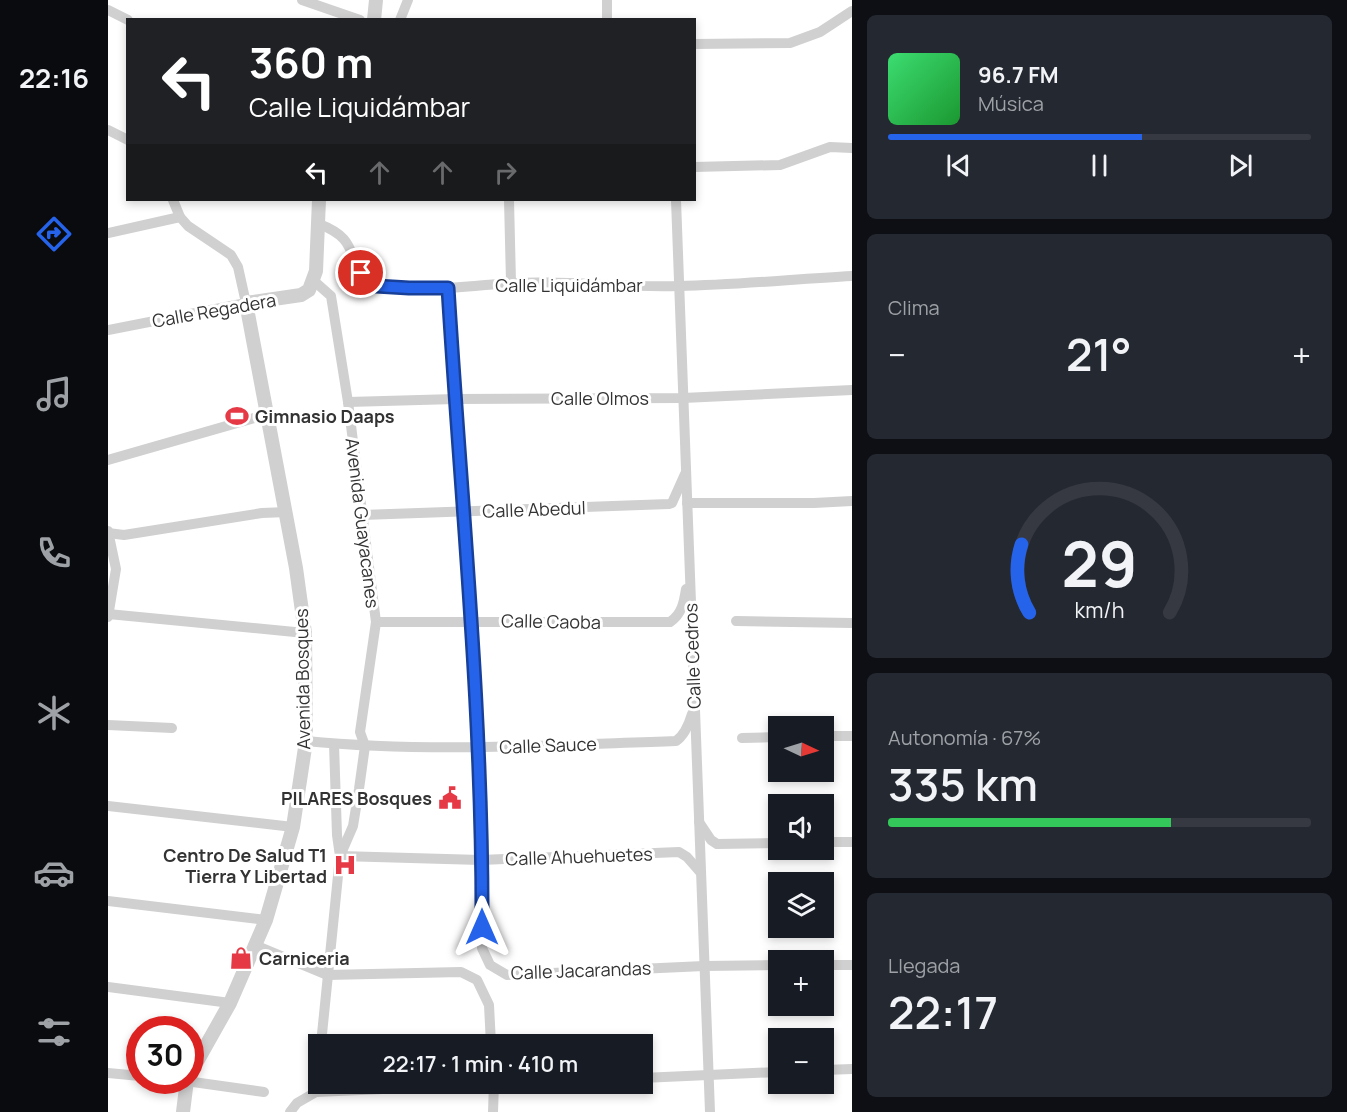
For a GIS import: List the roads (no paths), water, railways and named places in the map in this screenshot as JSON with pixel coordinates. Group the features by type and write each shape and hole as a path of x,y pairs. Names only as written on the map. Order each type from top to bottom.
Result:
{"street":[{"path":"302,0 354,18"},
{"path":"374,18 376,0"},
{"path":"401,18 408,0"},
{"path":"607,0 607,18"},
{"path":"696,44 790,43 820,32 852,10 849,0"},
{"path":"108,10 126,19"},
{"path":"108,130 125,139"},
{"path":"108,141 125,139"},
{"path":"696,167 780,165 830,147 852,148"},
{"path":"173,201 180,217 188,226 231,255 238,267 246,303"},
{"path":"314,281 319,201"},
{"path":"509,201 511,282"},
{"name":"Calle Cedros","path":"676,201 710,1112"},
{"path":"108,233 180,217"},
{"name":"Calle Liquidámbar","path":"319,224 334,229 348,242 361,273 371,285 389,288 448,288 511,282 678,286 852,276"},
{"name":"Calle Regadera","path":"108,330 246,303 302,295 309,290 314,281"},
{"name":"Avenida Guayacanes","path":"314,281 332,296 376,622 360,732 365,746 353,826 340,856"},
{"name":"Calle Jacarandas","path":"448,288 472,621 478,747 482,948 489,965 507,975 768,965"},
{"name":"Avenida Bosques","path":"204,1049 230,1003 266,920 293,826 306,741 305,633 287,512 246,303"},
{"name":"Calle Olmos","path":"348,402 682,398 852,390"},
{"path":"108,460 268,414"},
{"name":"Calle Abedul","path":"363,515 669,504 672,503 685,474"},
{"path":"687,503 852,501"},
{"path":"287,512 262,513 124,535 108,532 116,569 108,615 305,633"},
{"name":"Calle Caoba","path":"376,622 670,622 676,619 682,609 689,571"},
{"path":"736,621 852,623"},
{"name":"Calle Sauce","path":"306,741 365,746 478,747 676,741 687,728 694,705"},
{"path":"108,725 172,728"},
{"path":"834,736 852,736"},
{"path":"742,738 768,737"},
{"name":"Avenida Bosques","path":"322,1034 340,856 337,835 334,744"},
{"path":"108,806 293,826"},
{"path":"699,822 711,840 717,843 768,843"},
{"path":"834,842 852,842"},
{"name":"Calle Ahuehuetes","path":"340,856 481,860 679,852 687,857 701,873"},
{"path":"108,901 266,920"},
{"path":"255,945 327,975 461,972 477,980 489,1005 490,1034"},
{"path":"834,965 852,965"},
{"path":"108,987 230,1003"},
{"path":"834,1070 852,1069"},
{"path":"653,1078 768,1072"},
{"path":"108,1073 126,1075"},
{"path":"204,1083 264,1092"},
{"path":"183,1112 185,1094"},
{"path":"290,1112 297,1103 313,1094"},
{"path":"494,1094 494,1112"}],"place":[{"name":"Gimnasio Daaps","path":"237,416"},
{"name":"PILARES Bosques","path":"450,798"},
{"name":"Centro De Salud T1 Tierra Y Libertad","path":"345,865"},
{"name":"Carniceria","path":"241,958"}]}
